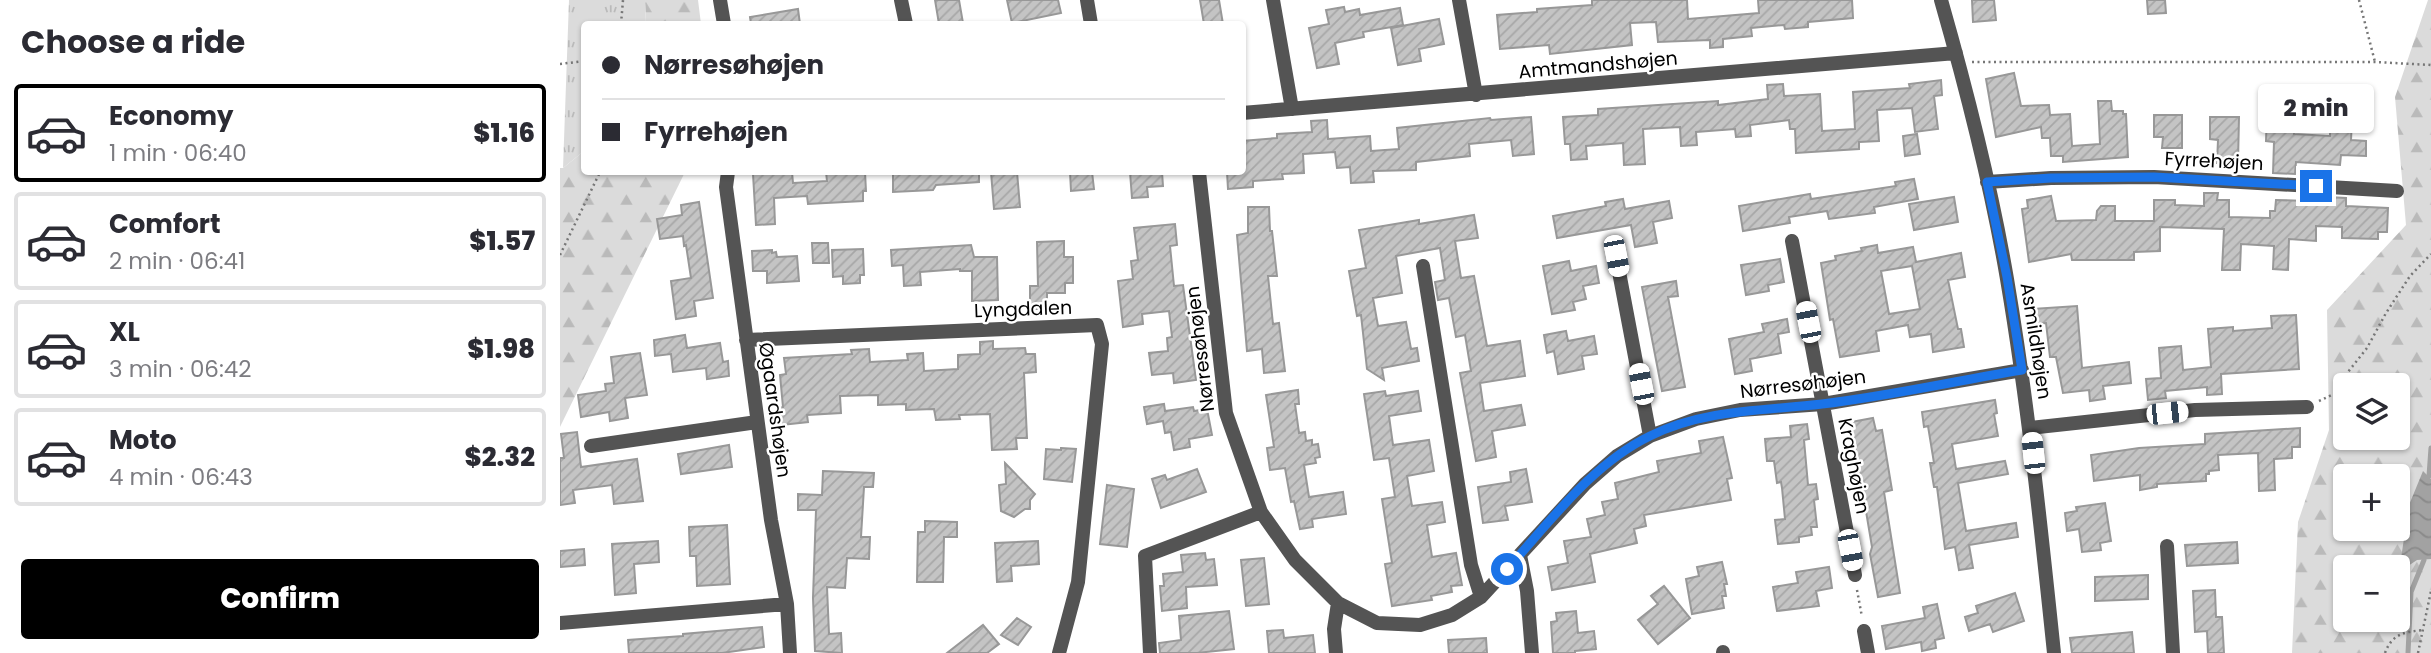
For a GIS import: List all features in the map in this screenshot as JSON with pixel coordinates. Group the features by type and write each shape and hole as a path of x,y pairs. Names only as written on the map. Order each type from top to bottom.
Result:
{"street":[{"path":"720,0 724,21"},
{"path":"901,0 905,21"},
{"path":"1087,0 1090,21"},
{"path":"1272,0 1292,109"},
{"path":"1459,0 1476,95"},
{"name":"Asmildhøjen","path":"1941,0 1987,182 2007,277 2030,428 2054,653"},
{"name":"Amtmandshøjen","path":"1246,114 1956,58"},
{"name":"Øgaardshøjen","path":"728,175 726,187 757,422 771,520 787,604 790,653"},
{"name":"Nørresøhøjen","path":"1199,175 1226,413 1261,512 1295,560 1338,603 1377,623 1419,625 1452,615 1481,597 1585,484 1617,456 1650,436 1696,419 1740,410 1823,404 2022,370"},
{"name":"Fyrrehøjen","path":"1987,182 2154,177 2397,191"},
{"name":"Kraghøjen","path":"1792,241 1855,575"},
{"path":"1616,256 1650,436"},
{"path":"1423,266 1471,565 1481,597"},
{"name":"Lyngdalen","path":"746,340 1097,325 1102,344 1078,582 1059,653"},
{"path":"2030,428 2194,411 2307,407"},
{"path":"591,446 757,422"},
{"path":"1150,653 1145,556 1261,512"},
{"path":"2167,546 2173,653"},
{"path":"1520,555 1527,591 1532,653"},
{"path":"1336,653 1334,629 1338,603"},
{"path":"560,623 787,604"},
{"path":"1864,631 1868,653"}],"path":[{"path":"621,21 623,0"},
{"path":"2359,0 2375,62"},
{"path":"1956,58 2375,62 2431,65"},
{"path":"560,64 581,61"},
{"path":"560,255 599,175"},
{"path":"2347,373 2367,348 2410,276 2431,254"},
{"path":"1855,575 1864,631"},
{"path":"2418,653 2431,591"},
{"path":"2385,653 2388,643 2402,632 2423,630"}],"green space":[{"path":"569,0 645,0 646,21 581,21 581,153 563,168"},
{"path":"645,0 698,0 701,21 646,21"},
{"path":"2428,0 2431,0 2431,653 2292,653 2298,522 2329,430 2327,310 2406,225 2395,97"},
{"path":"581,153 581,175 684,175 560,427 560,168"}],"water":[{"path":"2423,471 2431,479 2431,559 2417,560 2410,565 2410,555 2402,555 2404,541 2410,541 2410,503"}],"building":[{"path":"935,0 959,0 963,21 938,21"},
{"path":"1007,0 1058,0 1061,13 1012,21"},
{"path":"1200,0 1219,0 1222,21 1204,21"},
{"path":"1592,0 1687,0 1688,19 1759,13 1758,0 1852,0 1853,18 1808,22 1808,27 1785,29 1784,25 1751,28 1752,36 1723,39 1723,47 1710,48 1710,40 1658,42 1656,22 1630,23 1632,45 1550,54 1549,45 1500,49 1497,15 1592,5"},
{"path":"1972,0 1994,0 1996,20 1973,22"},
{"path":"2147,0 2165,0 2166,13 2148,14"},
{"path":"1344,7 1345,12 1359,9 1360,15 1400,8 1403,25 1363,32 1364,37 1335,43 1339,64 1317,68 1309,28 1329,24 1326,10"},
{"path":"798,9 800,21 751,21 750,17"},
{"path":"1439,19 1444,44 1419,49 1421,61 1398,65 1391,28"},
{"path":"2014,73 2021,106 2049,105 2050,115 2070,114 2072,146 2100,144 2098,101 2111,101 2112,111 2123,111 2123,114 2126,114 2128,157 2063,162 2063,156 2051,156 2050,138 2042,138 2041,127 1996,137 1986,79"},
{"path":"1941,80 1942,95 1934,96 1938,129 1915,132 1912,108 1877,110 1879,141 1859,142 1859,149 1796,153 1795,129 1790,129 1789,120 1750,125 1751,136 1736,137 1735,129 1696,132 1697,145 1681,146 1680,127 1643,129 1645,164 1624,165 1623,143 1586,146 1587,159 1571,160 1570,144 1565,144 1563,117 1598,115 1598,109 1718,101 1718,105 1768,99 1767,85 1783,84 1784,96 1820,94 1822,131 1855,129 1853,92 1910,88 1909,84"},
{"path":"2331,97 2353,98 2351,140 2366,141 2366,156 2341,155 2340,165 2296,162 2295,174 2273,173 2274,142 2266,141 2267,112 2295,113 2294,134 2330,136"},
{"path":"2154,115 2182,115 2182,148 2162,148 2163,137 2154,137"},
{"path":"1531,117 1534,154 1513,156 1511,140 1469,144 1470,156 1416,162 1416,170 1373,171 1374,182 1351,183 1350,167 1337,168 1335,152 1303,154 1304,173 1282,174 1283,179 1253,181 1253,187 1228,189 1227,175 1246,175 1246,141 1277,138 1277,134 1312,132 1311,121 1327,120 1328,139 1370,136 1371,151 1399,149 1397,128"},
{"path":"2210,117 2239,117 2238,163 2217,163 2218,140 2210,139"},
{"path":"1917,134 1920,154 1905,156 1903,136"},
{"path":"753,175 792,175 793,183 827,181 826,175 865,175 866,191 863,191 863,201 808,204 807,196 774,198 775,224 756,225"},
{"path":"893,175 979,175 979,182 936,185 933,190 893,192"},
{"path":"991,175 1017,175 1020,207 994,209"},
{"path":"1070,175 1092,175 1094,189 1071,191"},
{"path":"1130,175 1162,175 1163,186 1147,187 1148,197 1132,198"},
{"path":"1914,179 1918,199 1874,207 1875,213 1829,219 1827,211 1789,217 1790,223 1743,231 1739,206 1810,194 1811,199 1896,186 1895,182"},
{"path":"2204,193 2218,193 2217,200 2229,200 2229,217 2270,218 2270,211 2275,211 2276,200 2308,201 2309,196 2346,198 2346,206 2388,208 2387,232 2378,232 2378,239 2342,238 2342,227 2316,226 2316,241 2289,239 2288,270 2273,269 2274,246 2241,244 2240,270 2222,270 2224,229 2160,227 2160,251 2134,252 2134,260 2072,260 2071,254 2029,262 2022,209 2028,208 2027,200 2051,196 2056,221 2096,220 2101,206 2115,206 2115,221 2154,221 2154,200 2175,200 2175,205 2204,206"},
{"path":"1954,197 1958,222 1914,230 1909,204"},
{"path":"1623,199 1625,209 1669,201 1672,218 1653,222 1657,243 1635,247 1631,225 1557,238 1553,216 1606,206 1605,202"},
{"path":"699,202 713,298 694,301 696,316 676,319 671,281 691,278 686,245 684,246 683,236 660,239 657,219 682,215 681,205"},
{"path":"1248,207 1269,207 1277,276 1268,276 1273,324 1279,323 1285,371 1264,373 1262,349 1247,351 1237,235 1248,233"},
{"path":"1474,215 1478,238 1455,241 1461,278 1474,276 1487,346 1520,341 1525,376 1480,383 1484,411 1521,405 1525,425 1492,431 1496,457 1476,461 1460,373 1471,371 1465,335 1456,337 1449,298 1438,300 1435,282 1445,280 1440,248 1396,256 1402,293 1373,298 1378,326 1406,322 1411,349 1417,348 1419,361 1382,368 1384,380 1367,369 1361,315 1357,316 1349,271 1366,268 1359,230 1419,220 1419,224"},
{"path":"1175,224 1177,245 1170,246 1174,286 1183,285 1196,380 1174,383 1173,373 1152,375 1149,353 1168,351 1167,338 1172,337 1169,311 1142,314 1143,324 1123,327 1118,281 1133,279 1131,261 1138,260 1134,228"},
{"path":"1064,241 1064,257 1073,257 1073,283 1065,283 1065,293 1047,293 1047,309 1030,309 1030,286 1038,286 1037,242"},
{"path":"812,243 828,243 829,263 813,263"},
{"path":"971,245 974,257 997,257 998,300 972,301 972,271 960,269 920,272 921,285 904,286 903,265 892,266 891,250"},
{"path":"1877,245 1878,253 1913,247 1916,262 1961,253 1965,277 1948,280 1964,347 1933,352 1931,334 1910,337 1908,325 1876,331 1879,351 1840,357 1833,319 1830,320 1821,263 1836,260 1835,256 1862,251 1861,248","holes":["1912,266 1920,309 1889,314 1881,271"]},
{"path":"863,249 864,275 860,275 860,283 843,284 843,276 833,277 832,250"},
{"path":"772,250 777,257 797,256 799,281 767,283 767,271 753,271 752,251"},
{"path":"1780,259 1784,282 1768,285 1769,291 1746,295 1741,265"},
{"path":"1569,261 1571,271 1596,266 1599,283 1583,286 1586,299 1573,302 1575,310 1552,314 1543,266"},
{"path":"1676,281 1678,296 1668,297 1685,387 1662,391 1642,287"},
{"path":"2077,306 2082,368 2129,362 2131,383 2103,386 2105,399 2090,401 2089,390 2063,393 2056,357 2050,357 2046,323 2034,324 2032,309"},
{"path":"2296,315 2299,369 2221,374 2222,394 2207,395 2207,387 2165,391 2166,398 2148,400 2146,379 2161,378 2159,348 2181,346 2183,370 2211,367 2208,329 2233,327 2233,331 2272,328 2271,316"},
{"path":"1787,319 1789,332 1778,334 1781,353 1750,359 1752,371 1735,374 1729,339 1764,332 1762,324"},
{"path":"1566,331 1568,341 1594,336 1597,354 1582,356 1584,369 1558,374 1554,351 1547,353 1544,335"},
{"path":"685,335 687,348 720,343 723,362 728,361 729,376 707,379 706,368 673,372 671,354 655,356 654,340"},
{"path":"993,341 993,349 1025,348 1026,354 1035,354 1036,372 1024,373 1027,438 1016,438 1017,449 992,450 990,414 959,415 960,419 936,420 934,409 906,410 906,404 878,405 878,395 840,396 841,413 807,415 808,422 782,425 780,375 786,374 784,358 852,354 851,350 869,349 870,362 908,360 907,354 923,353 924,371 958,369 958,355 980,354 980,342"},
{"path":"640,353 647,395 625,398 628,418 610,421 609,412 581,417 578,395 606,391 605,384 614,383 611,357"},
{"path":"1298,390 1299,404 1295,404 1299,433 1305,432 1306,441 1312,440 1312,445 1318,444 1320,457 1315,458 1316,463 1304,465 1309,497 1343,492 1346,514 1312,519 1313,527 1300,529 1294,501 1291,502 1285,468 1270,470 1267,448 1274,447 1266,395"},
{"path":"1385,391 1386,396 1418,391 1421,411 1389,416 1393,445 1429,440 1434,471 1407,476 1412,506 1442,502 1445,522 1427,525 1432,557 1456,553 1462,585 1451,586 1452,592 1431,596 1432,600 1392,606 1385,564 1392,563 1382,499 1395,497 1389,458 1374,460 1364,394"},
{"path":"1995,400 1997,413 1994,414 1998,436 1952,444 1956,469 2005,461 2008,474 1958,483 1966,531 2016,523 2018,537 1969,545 1973,568 1959,570 1955,547 1945,549 1937,487 1934,487 1930,463 1934,463 1928,426 1924,427 1922,412"},
{"path":"1164,404 1165,411 1193,407 1194,411 1207,409 1212,435 1189,439 1190,447 1174,450 1171,432 1165,433 1163,421 1147,424 1144,407"},
{"path":"1873,418 1876,431 1882,430 1892,490 1884,492 1900,593 1878,597 1851,422"},
{"path":"1807,424 1809,439 1804,440 1808,485 1816,484 1818,499 1814,500 1817,527 1811,527 1812,535 1799,537 1799,542 1778,544 1775,520 1785,519 1782,488 1781,482 1777,483 1774,461 1767,461 1765,439 1791,437 1790,426"},
{"path":"2300,428 2300,447 2292,447 2292,458 2274,459 2275,490 2259,491 2258,453 2218,455 2219,470 2209,471 2206,481 2157,484 2157,487 2140,490 2140,475 2094,481 2091,455 2139,448 2205,444 2205,434"},
{"path":"577,432 581,467 637,459 643,501 614,504 612,485 573,490 575,503 560,505 560,458 564,458 561,434"},
{"path":"1723,437 1732,478 1727,479 1731,500 1644,515 1646,526 1634,529 1637,543 1590,554 1595,582 1552,590 1548,567 1568,563 1564,541 1591,537 1587,519 1605,515 1602,502 1618,499 1615,483 1659,472 1657,461 1701,453 1699,441"},
{"path":"729,445 732,467 681,474 678,454"},
{"path":"1046,449 1076,449 1072,482 1044,479"},
{"path":"1005,463 1035,494 1030,500 1030,509 1025,509 1014,517 1001,511 999,485 1006,484"},
{"path":"1197,469 1206,492 1161,508 1152,479 1165,475 1167,480"},
{"path":"1526,469 1532,502 1505,506 1508,520 1483,523 1478,487 1511,482 1510,472"},
{"path":"823,471 874,473 873,487 864,487 861,537 870,537 869,559 847,558 845,588 827,587 829,634 841,633 842,653 815,651 813,598 816,510 798,510 798,494 822,495"},
{"path":"1107,485 1134,489 1127,547 1100,544"},
{"path":"2105,503 2111,541 2100,543 2101,550 2082,552 2079,529 2067,531 2065,513 2077,511 2076,507"},
{"path":"925,521 957,522 957,537 944,537 943,582 917,582 918,532 925,532"},
{"path":"727,525 730,584 697,586 696,556 690,556 689,527"},
{"path":"658,541 659,562 634,564 636,593 615,595 612,544"},
{"path":"1038,541 1039,564 1011,566 1012,581 997,582 995,543"},
{"path":"2237,542 2238,563 2187,566 2185,545"},
{"path":"584,549 585,565 560,567 560,551"},
{"path":"1205,553 1206,560 1214,559 1217,585 1186,587 1187,608 1162,611 1160,586 1164,586 1163,574 1183,572 1181,555"},
{"path":"1264,558 1269,604 1246,606 1241,560"},
{"path":"1722,562 1727,584 1724,584 1726,596 1722,596 1724,608 1692,614 1686,579 1699,576 1697,567"},
{"path":"1829,567 1832,588 1816,591 1819,606 1777,611 1773,587 1798,583 1796,572"},
{"path":"2148,575 2148,599 2095,601 2095,577"},
{"path":"1664,586 1690,618 1658,644 1638,620 1658,604 1651,596"},
{"path":"2215,590 2216,617 2222,617 2224,653 2208,653 2207,631 2195,632 2193,591"},
{"path":"2015,593 2024,621 1993,632 1990,624 1969,631 1965,617 1978,613 1976,606"},
{"path":"1937,604 1944,638 1935,640 1936,648 1922,651 1921,642 1886,649 1882,626 1925,618 1923,607"},
{"path":"1229,611 1234,649 1160,653 1159,643 1181,640 1179,616"},
{"path":"1576,611 1578,633 1594,631 1596,649 1553,653 1551,622 1557,621 1556,613"},
{"path":"1017,618 1031,627 1018,645 1001,635"},
{"path":"983,625 999,644 987,653 947,653"},
{"path":"762,627 764,647 722,653 629,653 628,640"},
{"path":"1283,630 1284,638 1313,635 1315,653 1269,653 1267,631"},
{"path":"2132,632 2134,653 2072,653 2070,638"},
{"path":"1486,638 1487,653 1449,653 1448,640"}],"waterway":[{"path":"2429,476 2431,448"},
{"path":"2408,653 2411,592 2424,560"}],"route":[{"path":"1507,569 1585,484 1617,456 1650,436 1696,419 1740,410 1823,404 2022,370 2007,277 1987,182 2154,177 2316,186"}]}
